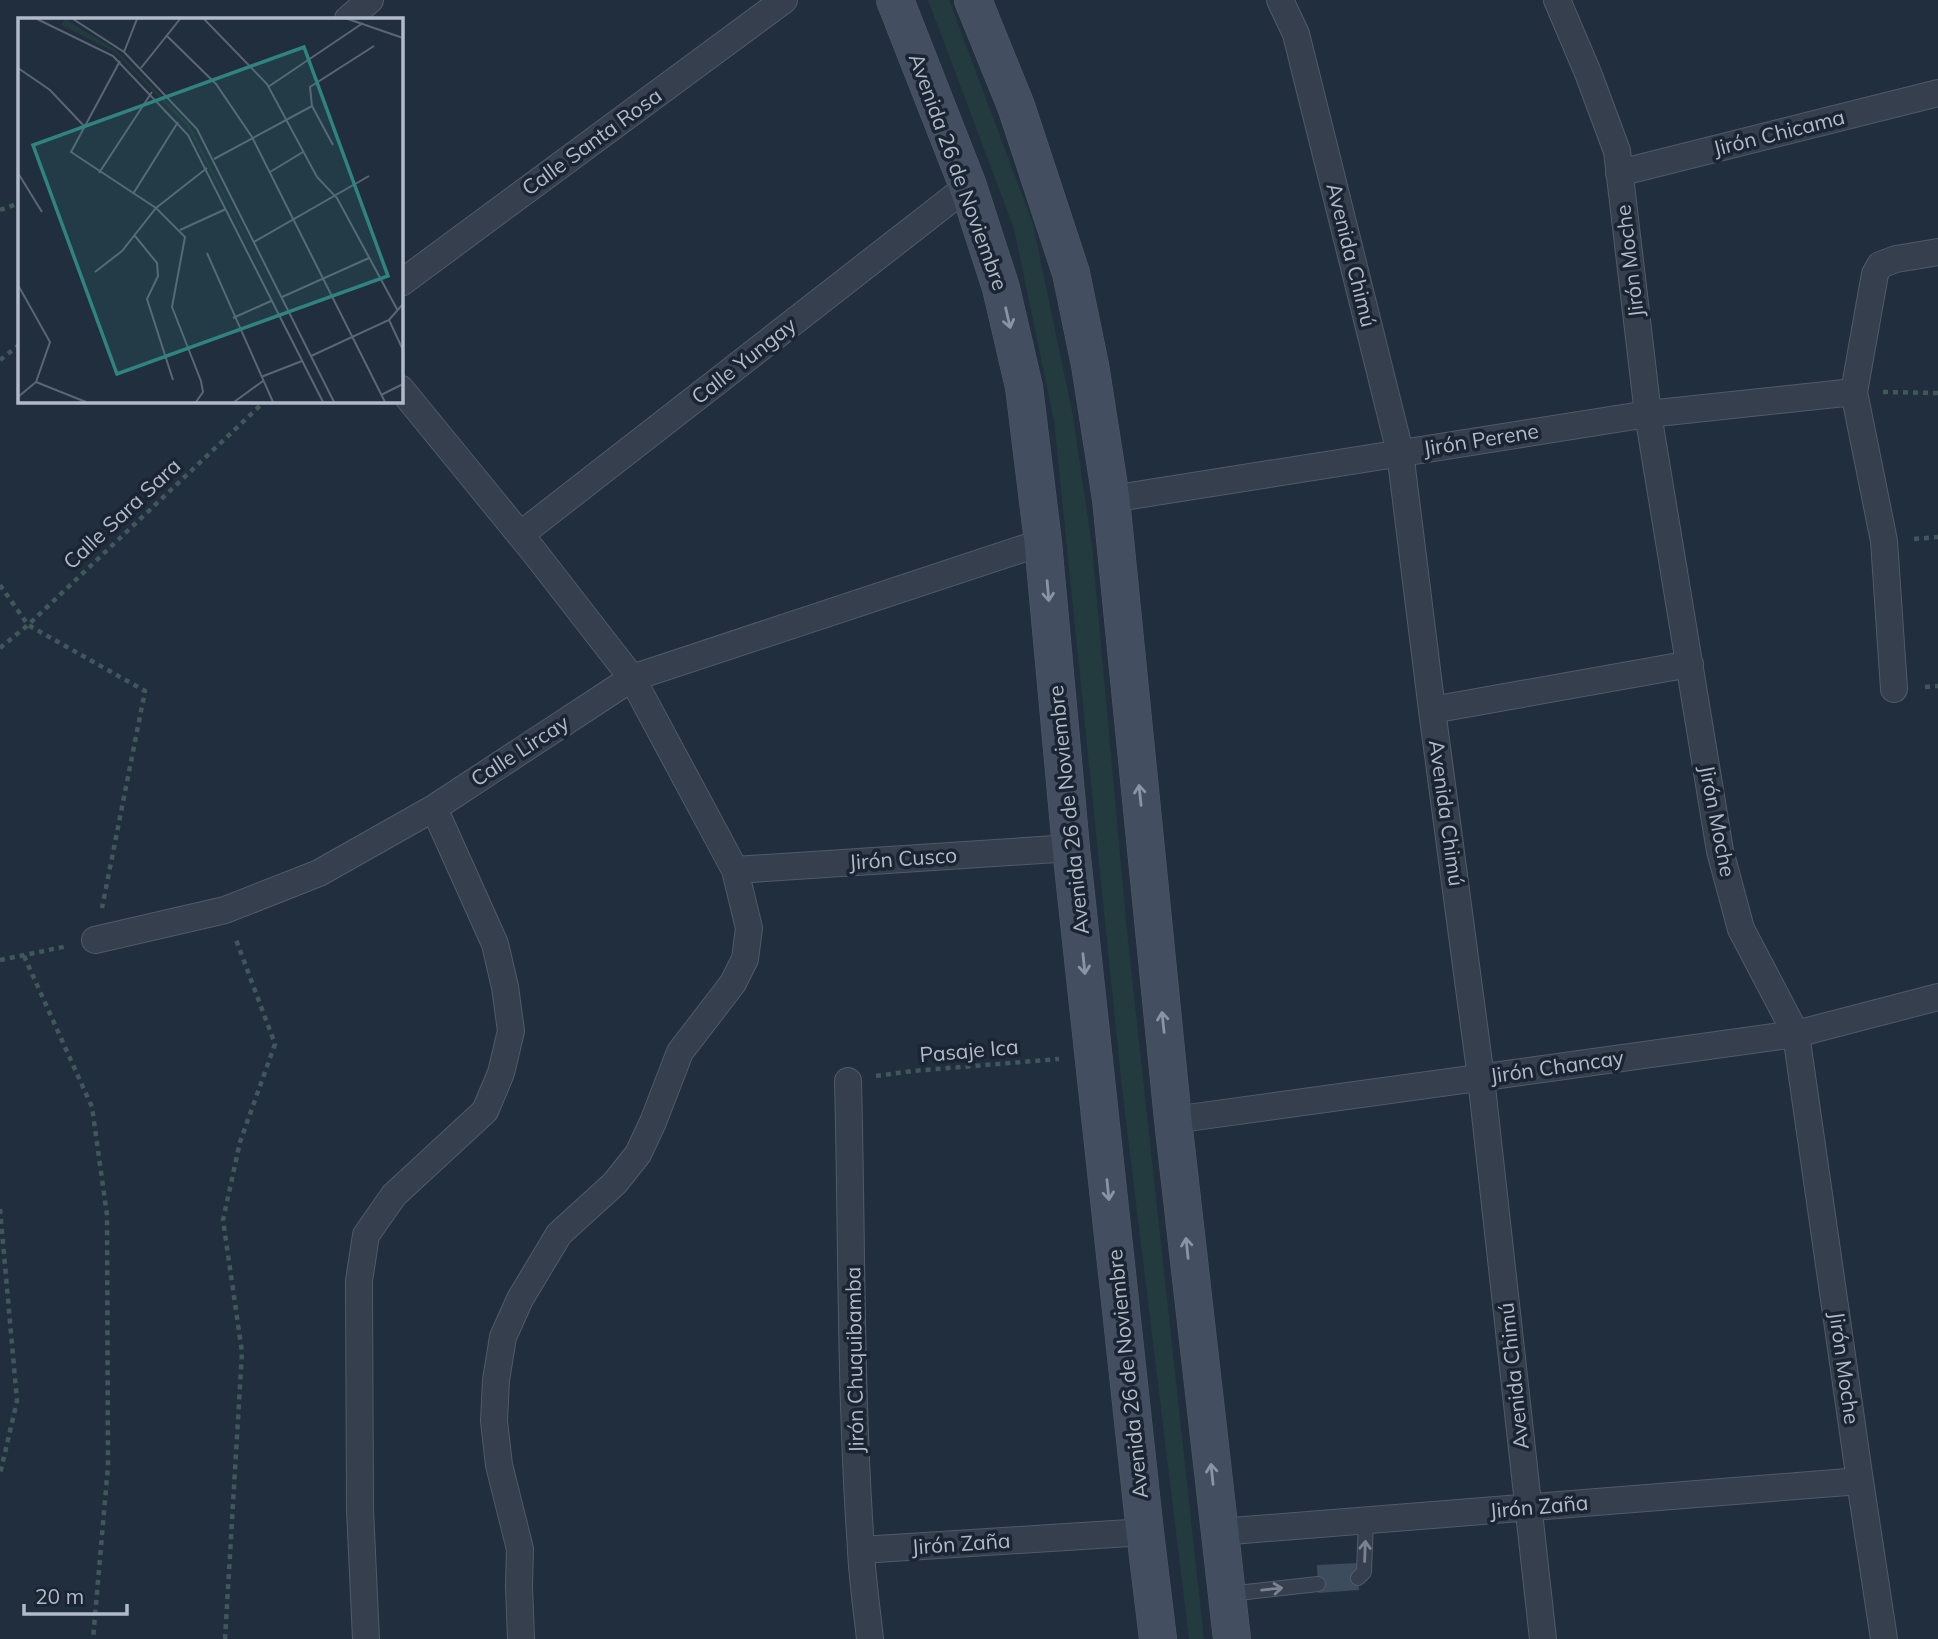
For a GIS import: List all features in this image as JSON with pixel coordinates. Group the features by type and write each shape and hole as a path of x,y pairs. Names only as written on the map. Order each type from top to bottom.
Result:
{"main road":[{"name":"Avenida 26 de Noviembre","path":"895,0 968,186 1001,288 1024,387 1043,542 1071,848 1158,1639"},
{"path":"973,0 1016,106 1071,273 1090,365 1111,499 1173,1120 1232,1639"}],"street":[{"name":"Calle Santa Rosa","path":"402,282 784,0"},
{"name":"Avenida Chimú","path":"1280,0 1296,34 1400,452 1481,1078 1543,1639"},
{"name":"Jirón Moche","path":"1557,0 1617,150 1648,414 1720,852 1741,929 1796,1034 1884,1639"},
{"path":"349,18 368,1"},
{"name":"Jirón Chicama","path":"1619,173 1938,93"},
{"name":"Calle Yungay","path":"520,535 968,186"},
{"path":"1894,689 1884,541 1854,392 1875,274 1880,265 1896,259 1938,252"},
{"path":"402,390 632,678 735,870 750,928 745,959 733,983 680,1052 638,1154 615,1183 559,1234 520,1299 503,1337 496,1380 494,1421 499,1465 520,1549 521,1639"},
{"name":"Jirón Perene","path":"1111,499 1648,414 1854,392"},
{"name":"Calle Lircay","path":"95,940 225,910 319,873 434,808 632,678 1043,542"},
{"path":"1432,710 1690,664"},
{"path":"366,1639 360,1509 359,1281 366,1235 394,1195 485,1111 501,1073 511,1031 495,944 434,808"},
{"name":"Jirón Cusco","path":"735,870 1071,848"},
{"name":"Jirón Chancay","path":"1173,1120 1796,1034 1938,997"},
{"name":"Jirón Chuquibamba","path":"848,1081 851,1321 861,1550 870,1639"},
{"name":"Jirón Zaña","path":"1219,1532 1860,1481"},
{"name":"Jirón Zaña","path":"861,1550 1145,1532"}],"lane":[{"path":"1358,1578 1364,1572 1366,1521"},
{"path":"1226,1594 1318,1584"}],"path":[{"path":"0,210 18,203"},
{"path":"0,360 18,346"},
{"path":"1854,392 1938,393"},
{"name":"Calle Sara Sara","path":"0,648 28,625 264,402"},
{"path":"0,585 28,625 145,691 95,940 0,960"},
{"path":"225,910 275,1044 240,1142 223,1220 242,1352 225,1639"},
{"path":"24,956 92,1107 107,1215 108,1466 93,1639"},
{"name":"Pasaje Ica","path":"848,1081 912,1071 1094,1057"},
{"path":"0,1209 17,1401 0,1474"}],"green space":[{"path":"928,0 949,0 1033,224 1073,416 1092,546 1127,931 1204,1639 1189,1639 1122,1088 1054,421 1014,229"}],"building":[{"path":"1357,1563 1359,1590 1318,1593 1317,1565"}]}
